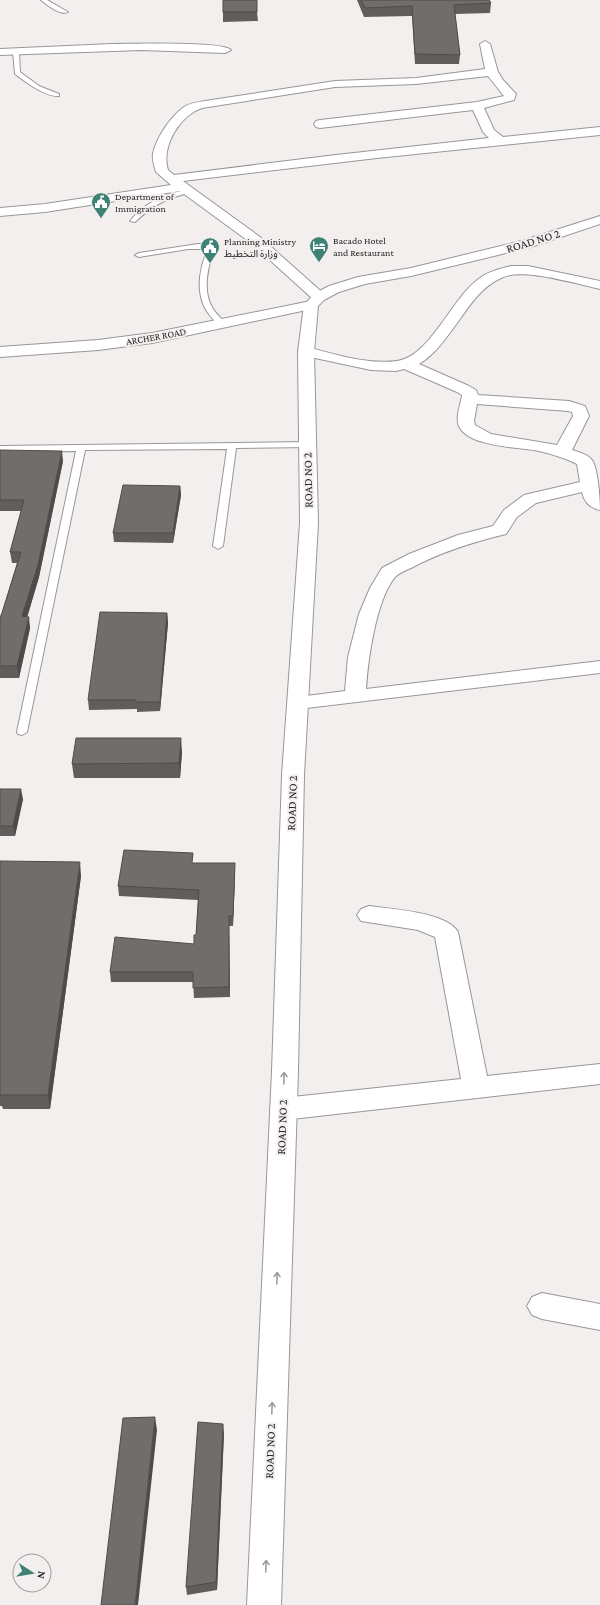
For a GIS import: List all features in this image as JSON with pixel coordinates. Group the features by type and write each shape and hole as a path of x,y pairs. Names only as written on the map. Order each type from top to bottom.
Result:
{"street":[{"path":"320,124 477,106 510,98 510,94 502,87 490,72 485,44"},
{"path":"0,52 188,46 225,50"},
{"path":"314,301 297,278 274,255 252,237 162,172 159,152 167,136 188,110 197,106 335,84 416,81 490,72"},
{"path":"477,106 489,132 500,141"},
{"path":"171,179 600,131"},
{"path":"0,212 45,208 187,189"},
{"name":"ROAD NO 2","path":"264,1605 283,1109 293,775 309,523 306,352 314,301 334,289 363,280 411,272 526,244 600,220"},
{"path":"306,352 381,365 395,366 406,364 428,350 448,327 477,286 491,275 503,270 516,268 600,285"},
{"name":"ARCHER ROAD","path":"0,352 113,343 152,338 222,324 314,301"},
{"path":"406,364 470,393 465,419 466,426 476,434 488,438 562,452 578,457 585,462 592,499 600,505"},
{"path":"470,398 569,406 579,409 581,416 562,452"},
{"path":"355,696 358,657 369,614 379,588 389,572 416,558 464,539 500,530 510,514 530,499 590,485"},
{"path":"298,703 600,667"},
{"path":"369,915 422,922 446,932 476,1087"},
{"path":"283,1109 600,1074"},
{"path":"542,1306 600,1317"}],"lane":[{"path":"44,0 50,5 65,12"},
{"path":"16,52 18,72 37,87 56,95"},
{"path":"133,221 146,207 163,197 187,189"},
{"path":"139,255 178,248 209,246 212,248 207,258 203,274 204,299 222,324"},
{"path":"0,449 308,445"},
{"path":"218,546 232,446"},
{"path":"22,732 81,448"}],"building":[{"path":"223,0 257,0 257,12 223,12"},
{"path":"361,0 489,0 491,3 454,5 460,55 415,54 412,6 365,8"},
{"path":"0,450 62,451 38,565 22,616 29,617 17,666 0,666 0,616 21,552 10,552 24,500 0,500"},
{"path":"123,485 180,486 173,533 113,533"},
{"path":"100,612 167,613 160,702 136,702 136,700 88,700"},
{"path":"76,738 181,738 179,763 72,764"},
{"path":"0,789 21,789 13,826 0,826"},
{"path":"124,850 193,853 192,863 235,863 233,916 229,916 229,987 193,988 193,972 110,972 115,937 194,944 194,935 196,935 199,890 118,886"},
{"path":"0,861 80,862 48,1095 0,1095"},
{"path":"155,1417 135,1605 101,1605 123,1418"},
{"path":"198,1422 223,1424 216,1582 186,1587"}],"place":[{"name":"Department of Immigration","path":"101,219"},
{"name":"Bacado Hotel and Restaurant","path":"319,263"},
{"name":"Planning Ministry وزارة التخطيط","path":"210,264"}]}
